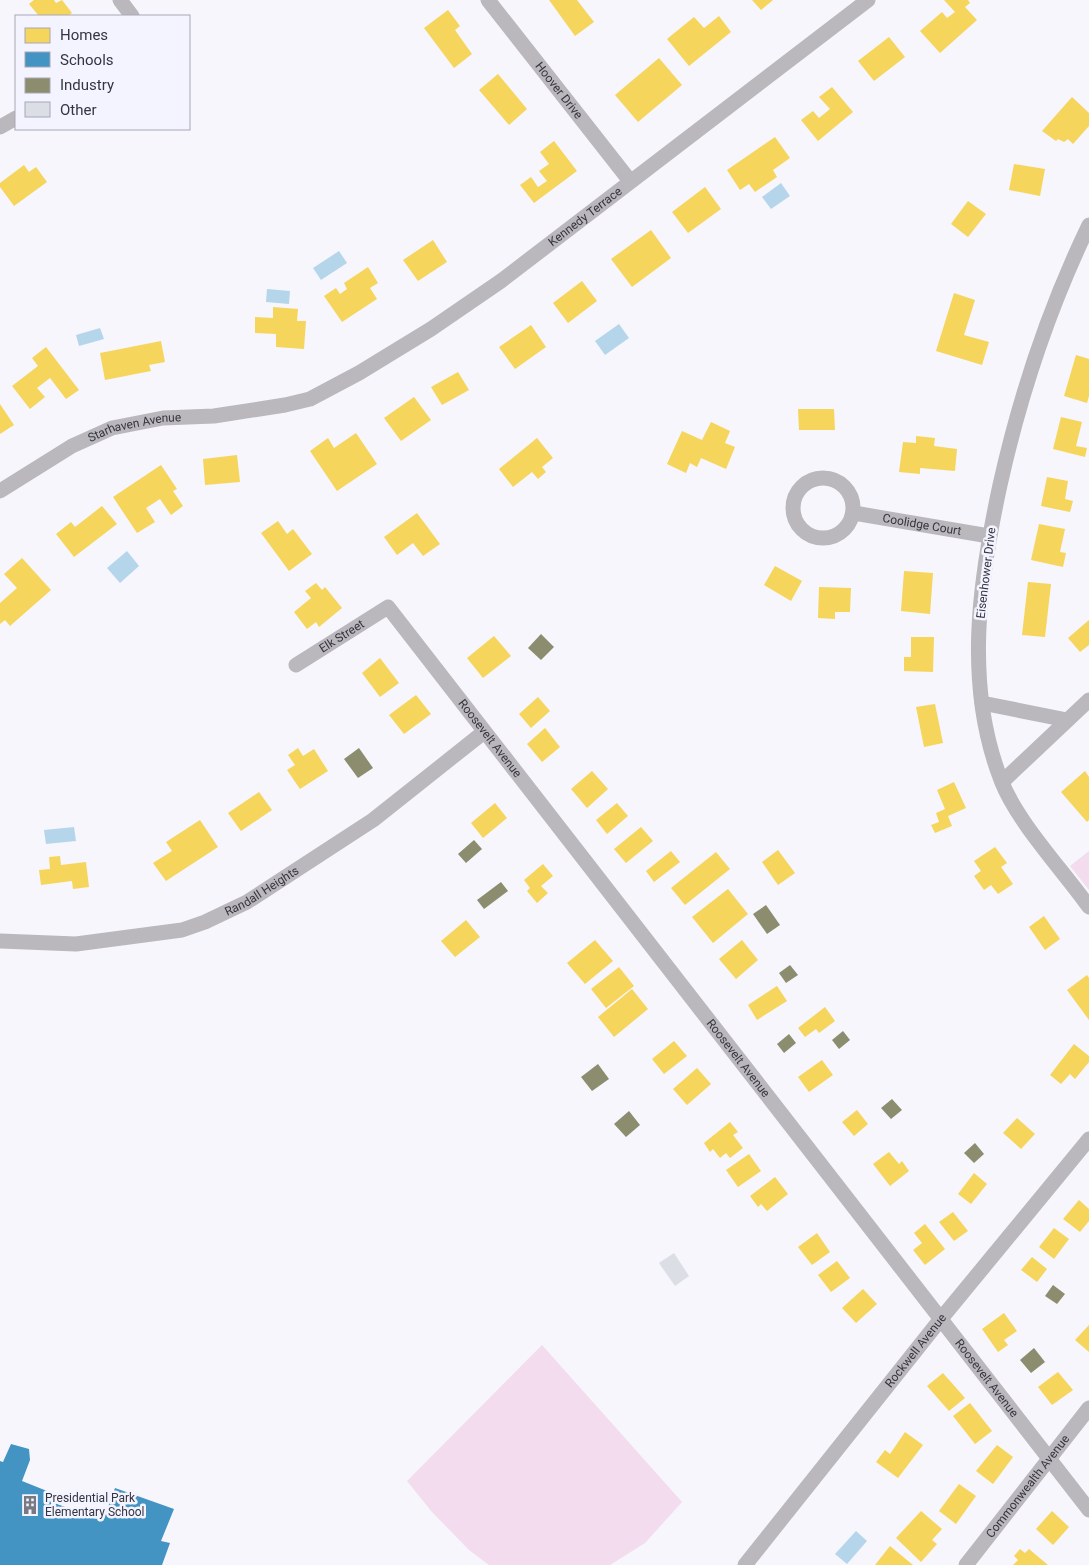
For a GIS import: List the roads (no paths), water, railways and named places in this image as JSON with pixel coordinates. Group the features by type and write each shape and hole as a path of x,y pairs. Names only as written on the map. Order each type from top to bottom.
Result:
{"street":[{"path":"120,0 131,15"},
{"name":"Hoover Drive","path":"488,0 630,181"},
{"name":"Kennedy Terrace","path":"285,406 310,399 431,329 501,281 630,181 850,5 868,0"},
{"path":"0,127 15,119"},
{"name":"Eisenhower Drive","path":"1089,225 1068,268 1029,374 1007,456 989,536 978,659 984,726 1002,782 1030,829 1089,907"},
{"name":"Starhaven Avenue","path":"0,491 72,446 112,428 163,418 214,416 285,406"},
{"name":"Coolidge Court","path":"854,513 989,536"},
{"name":"Elk Street","path":"296,666 388,607"},
{"name":"Roosevelt Avenue","path":"388,607 1089,1510"},
{"path":"1002,782 1089,700"},
{"path":"982,703 1067,720"},
{"name":"Randall Heights","path":"0,941 76,944 182,930 205,922 247,902 373,820 484,732"},
{"name":"Rockwell Avenue","path":"745,1565 940,1320 1089,1140"},
{"name":"Commonwealth Avenue","path":"966,1565 1089,1408"}],"water":[{"path":"781,183 790,196 771,209 762,197"},
{"path":"339,251 347,263 321,280 313,268"},
{"path":"267,289 290,291 289,304 266,302"},
{"path":"619,324 629,338 605,355 595,341"},
{"path":"100,328 104,339 79,346 76,335"},
{"path":"127,551 139,566 120,583 107,568"},
{"path":"74,827 76,841 46,844 44,830"},
{"path":"856,1531 867,1541 847,1564 835,1554"}],"place":[{"name":"Presidential Park Elementary School","path":"30,1505"}]}
